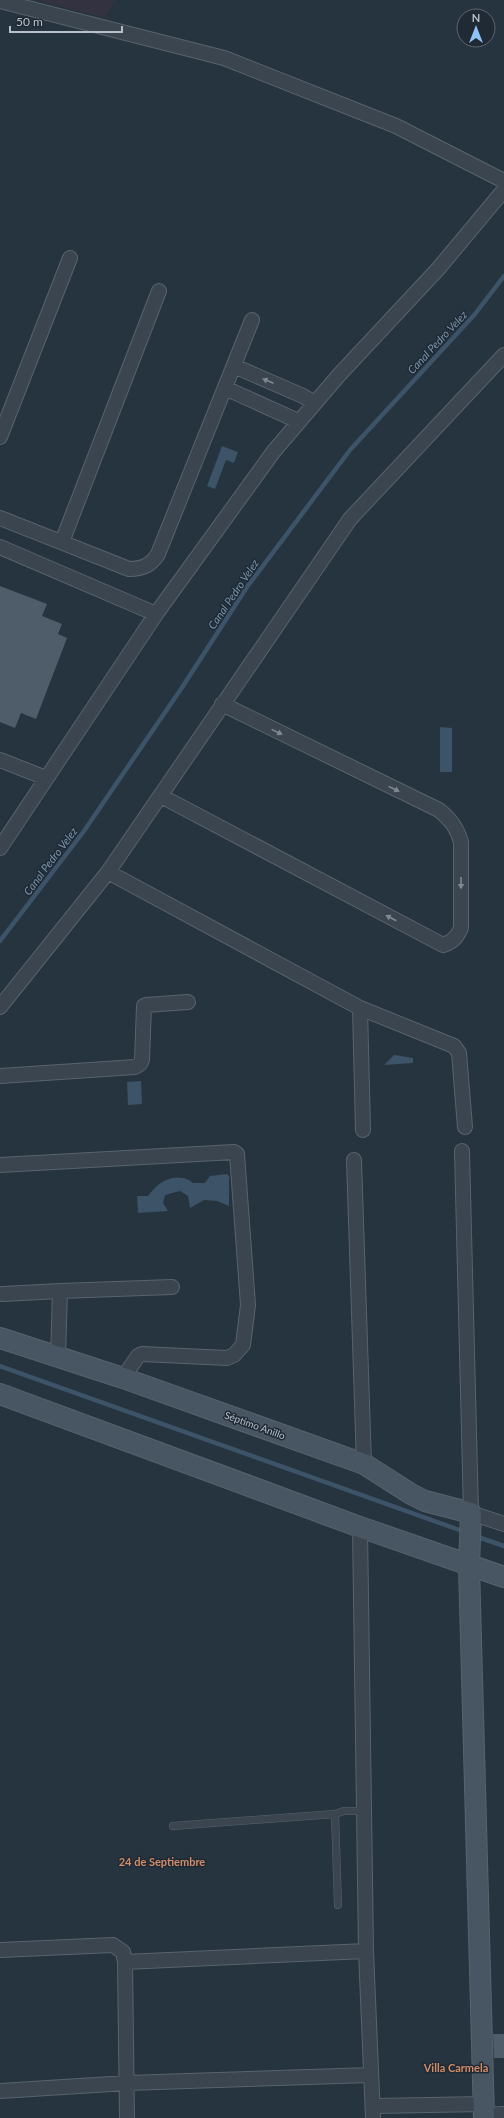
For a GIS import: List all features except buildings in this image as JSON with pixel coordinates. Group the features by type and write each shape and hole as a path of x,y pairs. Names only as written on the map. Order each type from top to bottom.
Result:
{"street":[{"path":"0,2 224,58 396,126 504,181"},
{"path":"0,848 156,614 274,451 314,403 438,269 504,190"},
{"path":"0,437 70,258"},
{"path":"62,542 159,291"},
{"path":"0,518 129,569 140,569 153,561 158,554 252,320"},
{"path":"0,1006 108,872 350,519 504,355"},
{"path":"234,366 303,396 314,403"},
{"path":"225,388 298,421"},
{"path":"0,547 156,614"},
{"path":"161,796 443,945 451,943 457,937 461,928 461,842 457,830 450,819 439,810 222,704"},
{"path":"0,760 46,778"},
{"path":"108,872 360,1008 457,1049 465,1126"},
{"path":"0,1076 135,1067 140,1064 142,1060 144,1006 188,1002"},
{"path":"360,1008 363,1130"},
{"path":"462,1151 470,1530 469,1566 484,2112"},
{"path":"0,1165 234,1152 237,1154 248,1305 243,1344 234,1355 227,1358 142,1354 138,1356 124,1378"},
{"path":"354,1160 364,1464"},
{"path":"3,1294 172,1287"},
{"path":"58,1357 60,1291"},
{"name":"Séptimo Anillo","path":"0,1338 124,1378 364,1464 470,1530 504,1524"},
{"path":"0,1394 360,1527 504,1577"},
{"path":"360,1527 366,1951 374,2112 484,2112 504,2114"},
{"path":"0,1950 113,1944 122,1952 125,1962 127,2118"},
{"path":"125,1962 366,1951"},
{"path":"0,2091 127,2084 372,2075"}],"lane":[{"path":"173,1826 334,1814 344,1811 365,1811"},
{"path":"334,1814 338,1905"}],"shaded area":[{"path":"35,0 115,0 105,18"},
{"path":"222,446 238,452 234,463 226,460 215,489 207,486"},
{"path":"440,727 452,728 452,772 440,772"},
{"path":"394,1055 413,1058 413,1063 384,1065"},
{"path":"141,1081 142,1104 128,1105 127,1082"},
{"path":"227,1174 229,1176 229,1206 217,1201 204,1200 190,1208 188,1196 180,1191 165,1195 163,1203 168,1211 138,1213 137,1196 148,1196 157,1186 167,1180 173,1178 185,1178 192,1183 205,1183 210,1176"}],"waterway":[{"name":"Canal Pedro Velez","path":"0,941 84,831 183,686 247,587 350,450 475,314 504,276"},
{"path":"0,1366 465,1532"},
{"path":"475,1536 504,1546"}],"district":[{"name":"24 de Septiembre","path":"162,1861"},
{"name":"Villa Carmela","path":"456,2067"}]}
